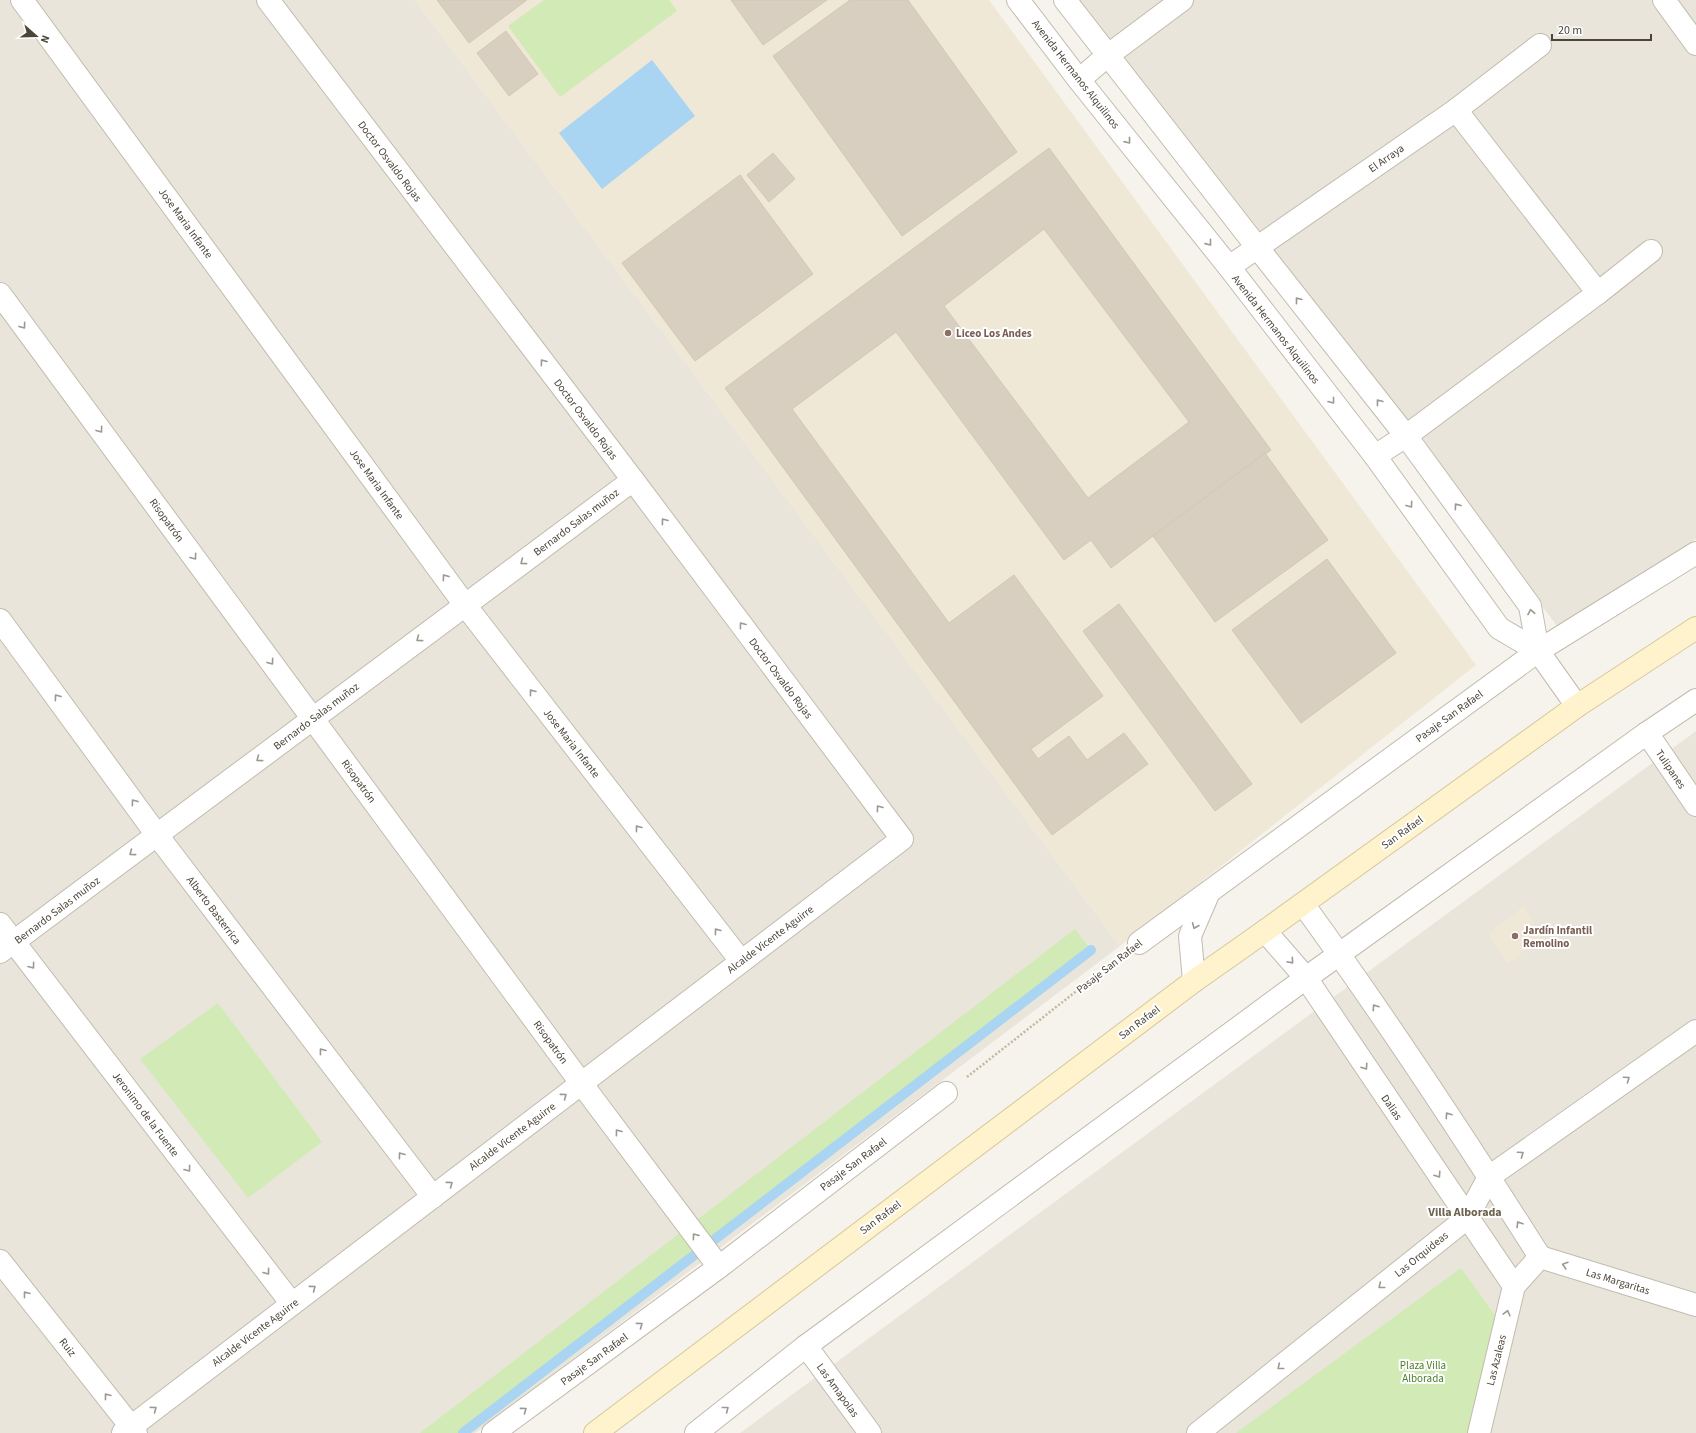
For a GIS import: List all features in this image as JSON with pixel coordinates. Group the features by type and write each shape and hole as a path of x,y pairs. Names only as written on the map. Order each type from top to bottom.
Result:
{"main road":[{"name":"San Rafael","path":"594,1433 1194,981 1577,706 1696,628"}],"street":[{"name":"Jose Maria Infante","path":"22,0 465,605 741,962"},
{"name":"Doctor Osvaldo Rojas","path":"268,0 633,480 902,839"},
{"name":"Avenida Hermanos Alquilinos","path":"1018,0 1079,80 1229,267 1375,456 1498,628 1538,651 1577,706"},
{"name":"Avenida Hermanos Alquilinos","path":"1065,0 1107,56 1406,436 1530,606 1538,651"},
{"path":"1079,80 1107,56 1182,0"},
{"path":"1664,0 1696,44"},
{"name":"El Arraya","path":"1229,267 1456,110 1540,45"},
{"path":"1456,110 1598,293"},
{"path":"1375,456 1406,436 1598,293 1651,251"},
{"name":"Risopatrón","path":"0,294 581,1083 719,1267"},
{"name":"Bernardo Salas muñoz","path":"7,947 633,480"},
{"name":"Pasaje San Rafael","path":"1139,943 1538,651 1696,553"},
{"name":"Alberto Basterrica","path":"0,620 157,834 433,1197"},
{"path":"696,1433 806,1346 1306,978 1647,733 1696,700"},
{"name":"Tulipanes","path":"1647,733 1696,805"},
{"name":"Alcalde Vicente Aguirre","path":"130,1431 292,1304 902,839"},
{"path":"1194,981 1190,936 1210,890"},
{"path":"1303,904 1339,954 1489,1177 1540,1257 1514,1286"},
{"name":"Jeronimo de la Fuente","path":"0,924 7,947 292,1304"},
{"name":"Dalias","path":"1265,931 1306,978 1514,1286"},
{"name":"Las Orquideas","path":"1198,1433 1467,1218 1489,1177 1696,1031"},
{"name":"Pasaje San Rafael","path":"493,1433 719,1267 946,1093"},
{"name":"Las Margaritas","path":"1540,1257 1696,1305"},
{"name":"Ruiz","path":"1,1264 130,1431"},
{"name":"Las Azaleas","path":"1479,1433 1514,1286"},
{"name":"Las Amapolas","path":"806,1346 870,1433"}],"path":[{"name":"Pasaje San Rafael","path":"946,1093 1139,943"}],"shaded area":[{"path":"0,0 415,0 1120,946 475,1433 0,1433"},
{"name":"Liceo Los Andes","path":"415,0 989,0 1476,665 1120,946"},
{"path":"1076,0 1696,0 1696,539 1558,627"},
{"path":"1696,731 1696,1433 740,1433"},
{"name":"Jardín Infantil Remolino","path":"1524,906 1541,937 1508,964 1488,934"}],"green space":[{"path":"544,0 669,0 677,11 560,97 508,26"},
{"path":"1075,929 1091,950 463,1433 420,1433"},
{"path":"218,1003 322,1142 248,1198 140,1059"},
{"name":"Plaza Villa Alborada","path":"1461,1268 1500,1322 1471,1433 1236,1433"}],"water":[{"path":"652,60 695,116 602,189 559,133"}],"building":[{"path":"437,0 527,0 469,43"},
{"path":"731,0 827,0 763,45"},
{"path":"850,0 908,0 1017,152 902,236 773,56"},
{"path":"506,31 538,74 509,96 477,53"},
{"path":"1049,148 1271,450 1111,568 1091,540 1064,560 896,332 792,409 949,623 1014,575 1103,696 1031,749 1038,759 1069,736 1087,760 1124,733 1148,764 1052,835 725,388","holes":["1044,229 1189,422 1088,498 944,306"]},
{"path":"773,153 795,179 769,202 747,175"},
{"path":"740,175 813,274 695,361 622,263"},
{"path":"1265,453 1328,540 1215,622 1153,536"},
{"path":"1327,559 1396,653 1301,723 1232,630"},
{"path":"1119,604 1252,784 1215,811 1083,631"}],"waterway":[{"path":"463,1433 1091,950"}],"place":[{"name":"Liceo Los Andes","path":"948,333"},
{"name":"Jardín Infantil Remolino","path":"1515,936"}],"district":[{"name":"Villa Alborada","path":"1465,1212"}]}
